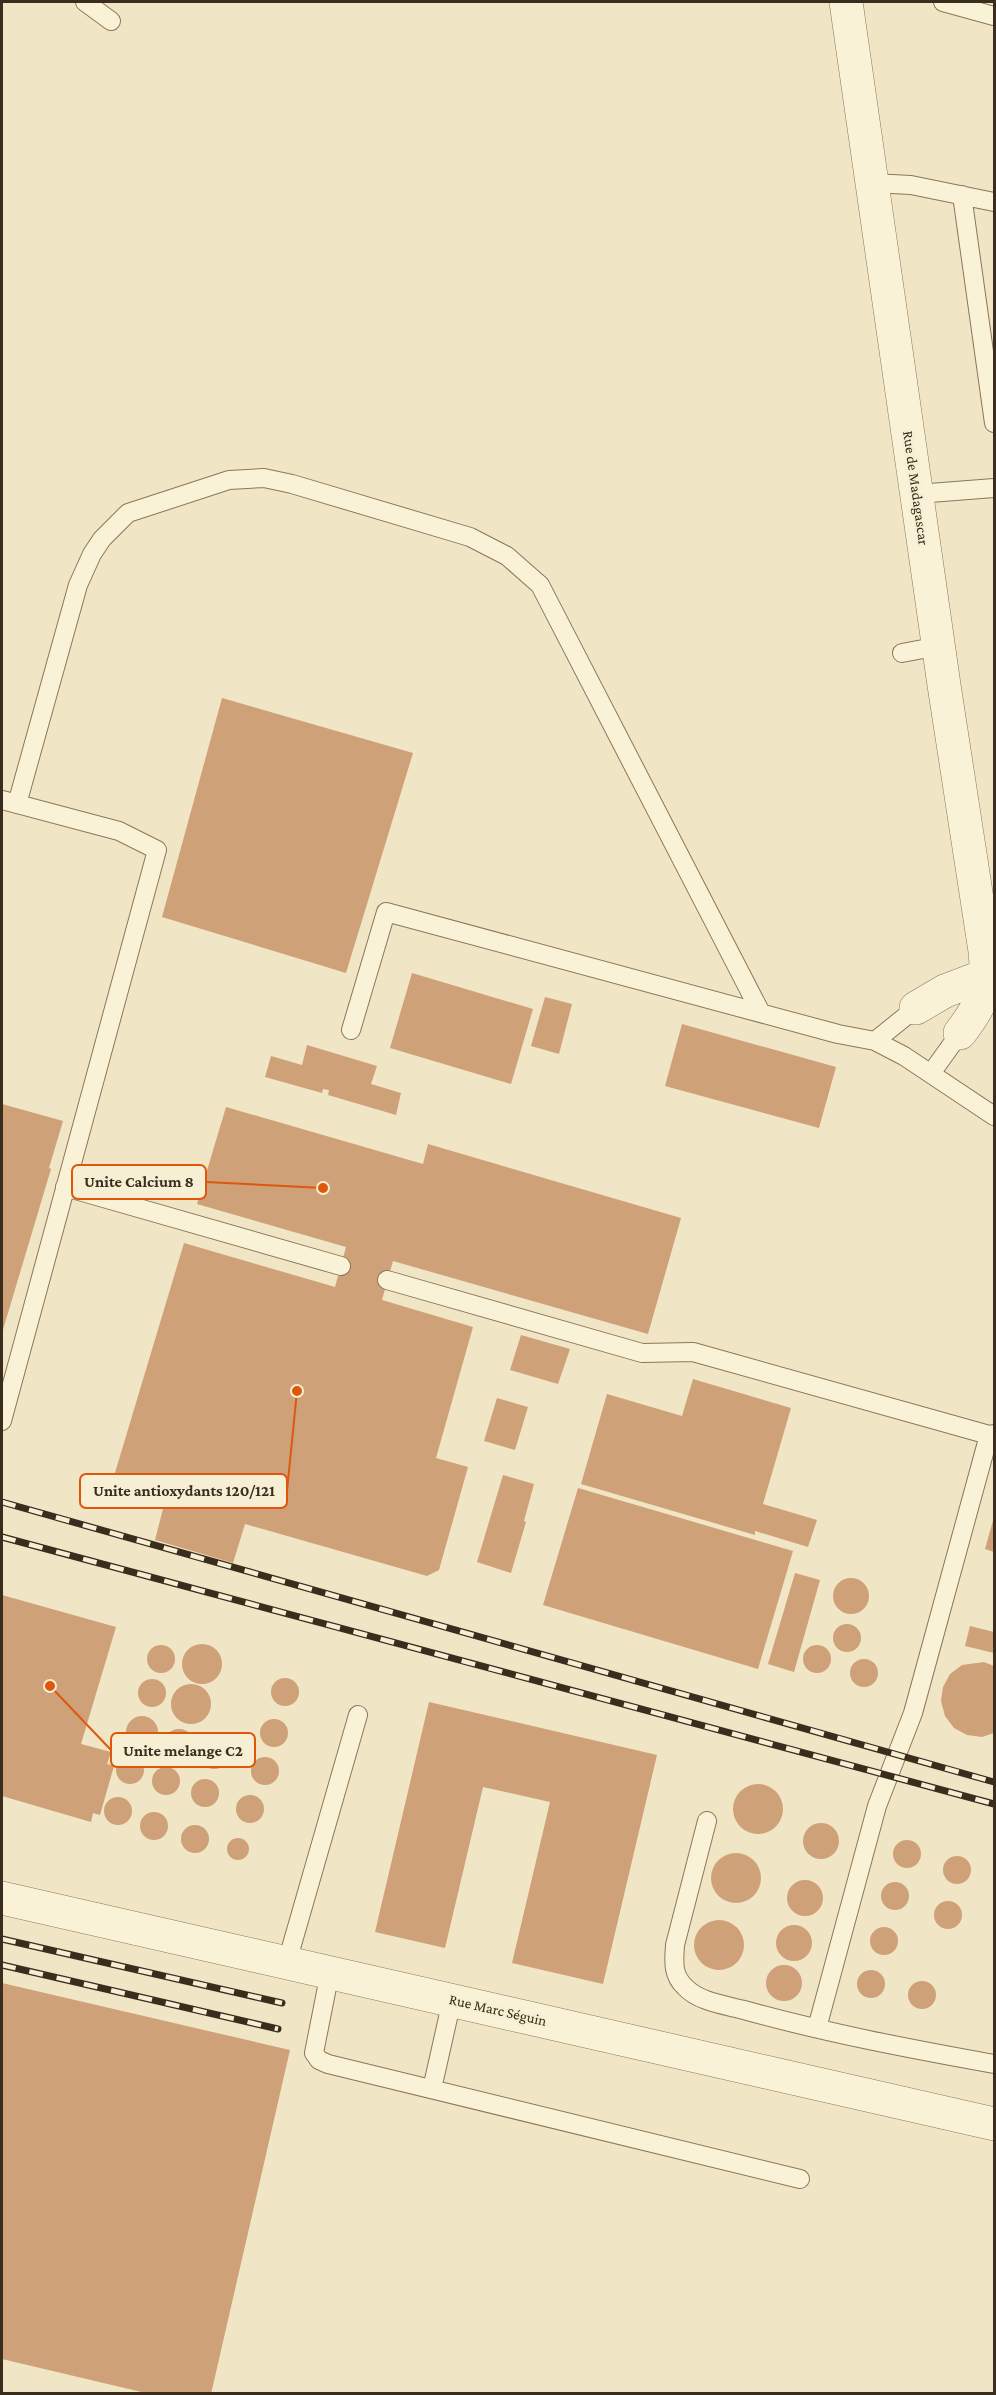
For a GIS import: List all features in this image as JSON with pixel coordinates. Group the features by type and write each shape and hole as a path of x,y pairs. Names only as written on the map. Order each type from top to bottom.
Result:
{"street":[{"name":"Rue de Madagascar","path":"846,2 939,646 991,979 979,1009 960,1033"},
{"path":"916,1008 945,991 991,979"},
{"name":"Rue Marc Séguin","path":"2,1898 994,2124"}],"lane":[{"path":"85,2 111,21"},
{"path":"943,2 994,16"},
{"path":"872,183 911,184 994,202"},
{"path":"962,195 994,423"},
{"path":"2,1421 157,850 119,831 9,802 78,585 92,554 102,539 128,513 229,480 264,478 292,484 470,537 507,556 540,585 761,1013"},
{"path":"917,494 994,488"},
{"path":"902,653 939,646"},
{"path":"351,1030 386,912 838,1034 875,1041 932,1072 994,1116"},
{"path":"875,1041 916,1008"},
{"path":"932,1072 960,1033"},
{"path":"65,1187 341,1266"},
{"path":"387,1280 642,1353 693,1352 992,1434 913,1713 877,1806 817,2028"},
{"path":"287,1962 358,1715"},
{"path":"707,1821 675,1945 676,1977 686,1989 707,2000 780,2020 994,2064"},
{"path":"330,1972 314,2053 318,2060 327,2064 800,2179"},
{"path":"432,2090 452,2000"}],"building":[{"path":"222,698 413,753 346,973 162,917"},
{"path":"412,973 533,1009 511,1084 390,1048"},
{"path":"545,997 572,1004 559,1054 531,1046"},
{"path":"682,1024 836,1067 819,1128 665,1086"},
{"path":"307,1045 377,1066 371,1084 401,1093 396,1115 328,1095 329,1090 323,1089 322,1093 265,1077 271,1056 302,1065"},
{"path":"2,1104 63,1121 2,1333"},
{"path":"226,1107 423,1164 428,1144 681,1218 648,1334 393,1261 382,1300 473,1327 436,1458 468,1467 439,1570 427,1576 245,1524 233,1563 155,1540 165,1501 111,1486 184,1243 335,1287 346,1247 197,1204"},
{"path":"521,1335 570,1349 558,1384 510,1370"},
{"path":"693,1379 791,1408 763,1504 817,1520 808,1547 755,1531 755,1535 581,1484 607,1394 682,1416"},
{"path":"497,1398 528,1407 515,1450 484,1441"},
{"path":"503,1475 534,1484 511,1573 477,1562"},
{"path":"578,1488 793,1551 758,1669 543,1605"},
{"path":"994,1517 994,1552 985,1549"},
{"path":"795,1573 820,1580 794,1672 768,1664"},
{"path":"851,1578 864,1583 869,1596 864,1609 851,1614 838,1609 833,1596 838,1583"},
{"path":"2,1595 116,1627 81,1744 111,1752 107,1764 114,1766 100,1815 93,1813 91,1822 2,1796"},
{"path":"847,1624 857,1628 861,1638 857,1648 847,1652 837,1648 833,1638 837,1628"},
{"path":"970,1626 994,1632 994,1653 965,1646"},
{"path":"202,1644 216,1650 222,1664 216,1678 202,1684 188,1678 182,1664 188,1650"},
{"path":"161,1645 171,1649 175,1659 171,1669 161,1673 151,1669 147,1659 151,1649"},
{"path":"817,1645 827,1649 831,1659 827,1669 817,1673 807,1669 803,1659 807,1649"},
{"path":"864,1659 874,1663 878,1673 874,1683 864,1687 854,1683 850,1673 854,1663"},
{"path":"984,1662 994,1666 994,1733 982,1737 967,1735 954,1728 945,1716 941,1701 943,1687 950,1674 962,1665"},
{"path":"285,1678 295,1682 299,1692 295,1702 285,1706 275,1702 271,1692 275,1682"},
{"path":"152,1679 162,1683 166,1693 162,1703 152,1707 142,1703 138,1693 142,1683"},
{"path":"191,1684 205,1690 211,1704 205,1718 191,1724 177,1718 171,1704 177,1690"},
{"path":"429,1702 657,1755 603,1984 512,1963 550,1802 483,1787 445,1948 375,1932"},
{"path":"142,1716 153,1721 158,1732 153,1743 142,1748 131,1743 126,1732 131,1721"},
{"path":"274,1719 284,1723 288,1733 284,1743 274,1747 264,1743 260,1733 264,1723"},
{"path":"179,1729 190,1734 195,1745 190,1756 179,1761 168,1756 163,1745 168,1734"},
{"path":"214,1737 225,1742 230,1753 225,1764 214,1769 203,1764 198,1753 203,1742"},
{"path":"130,1756 140,1760 144,1770 140,1780 130,1784 120,1780 116,1770 120,1760"},
{"path":"265,1757 275,1761 279,1771 275,1781 265,1785 255,1781 251,1771 255,1761"},
{"path":"166,1767 176,1771 180,1781 176,1791 166,1795 156,1791 152,1781 156,1771"},
{"path":"205,1779 215,1783 219,1793 215,1803 205,1807 195,1803 191,1793 195,1783"},
{"path":"753,1784 763,1784 776,1791 783,1804 783,1814 776,1827 763,1834 753,1834 744,1830 737,1823 733,1814 733,1804 737,1795 744,1788"},
{"path":"250,1795 260,1799 264,1809 260,1819 250,1823 240,1819 236,1809 240,1799"},
{"path":"118,1797 128,1801 132,1811 128,1821 118,1825 108,1821 104,1811 108,1801"},
{"path":"154,1812 164,1816 168,1826 164,1836 154,1840 144,1836 140,1826 144,1816"},
{"path":"821,1823 834,1828 839,1841 834,1854 821,1859 808,1854 803,1841 808,1828"},
{"path":"195,1825 205,1829 209,1839 205,1849 195,1853 185,1849 181,1839 185,1829"},
{"path":"238,1838 246,1841 249,1849 246,1857 238,1860 230,1857 227,1849 230,1841"},
{"path":"907,1840 917,1844 921,1854 917,1864 907,1868 897,1864 893,1854 897,1844"},
{"path":"731,1853 741,1853 754,1860 761,1873 761,1883 754,1896 741,1903 731,1903 722,1899 715,1892 711,1883 711,1873 715,1864 722,1857"},
{"path":"957,1856 967,1860 971,1870 967,1880 957,1884 947,1880 943,1870 947,1860"},
{"path":"805,1880 818,1885 823,1898 818,1911 805,1916 792,1911 787,1898 792,1885"},
{"path":"895,1882 905,1886 909,1896 905,1906 895,1910 885,1906 881,1896 885,1886"},
{"path":"948,1901 958,1905 962,1915 958,1925 948,1929 938,1925 934,1915 938,1905"},
{"path":"714,1920 724,1920 737,1927 744,1940 744,1950 737,1963 724,1970 714,1970 705,1966 698,1959 694,1950 694,1940 698,1931 705,1924"},
{"path":"794,1925 807,1930 812,1943 807,1956 794,1961 781,1956 776,1943 781,1930"},
{"path":"884,1927 894,1931 898,1941 894,1951 884,1955 874,1951 870,1941 874,1931"},
{"path":"784,1965 797,1970 802,1983 797,1996 784,2001 771,1996 766,1983 771,1970"},
{"path":"871,1970 881,1974 885,1984 881,1994 871,1998 861,1994 857,1984 861,1974"},
{"path":"922,1981 932,1985 936,1995 932,2005 922,2009 912,2005 908,1995 912,1985"},
{"path":"2,1983 290,2050 211,2394 150,2394 2,2359"}],"railway":[{"path":"2,1502 994,1782"},
{"path":"2,1537 994,1804"},
{"path":"2,1939 282,2003"},
{"path":"2,1965 278,2029"}],"place":[{"name":"Unite Calcium 8","path":"323,1188"},
{"name":"Unite antioxydants 120/121","path":"297,1391"},
{"name":"Unite melange C2","path":"50,1686"}]}
